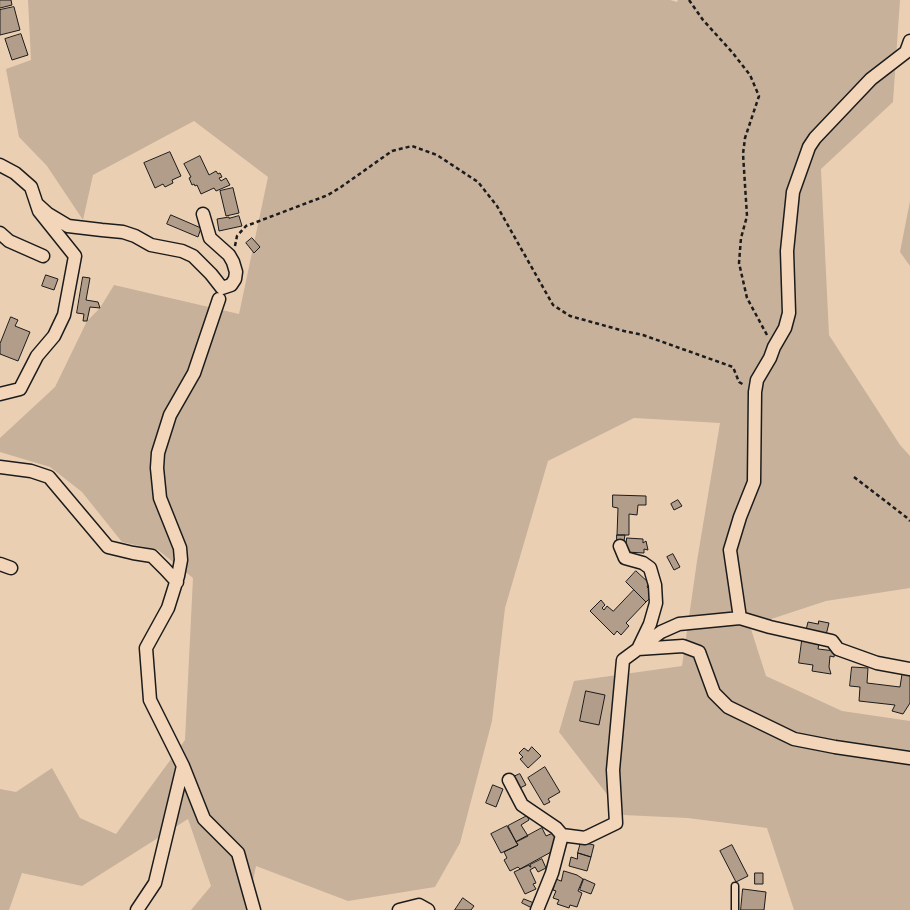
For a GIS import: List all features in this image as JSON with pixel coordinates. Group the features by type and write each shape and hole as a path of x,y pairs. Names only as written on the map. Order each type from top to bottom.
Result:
{"street":[{"path":"740,618 730,550 740,517 754,482 755,392 757,380 785,328 789,313 786,251 793,192 809,148 815,138 871,79 906,52 910,41"},
{"path":"0,165 15,173 31,187 39,211 75,256 66,308 54,336 37,356 20,389 0,394"},
{"path":"37,204 48,214 68,226 123,232 135,236 151,245 182,251 193,256 211,274 222,288 231,285 235,279 236,272 229,255 210,238 203,214"},
{"path":"0,233 9,241 43,256"},
{"path":"219,299 194,373 170,416 158,453 157,468 160,498 180,548 181,560 178,576 168,608 146,648 150,700 183,766 204,819 238,853 254,910"},
{"path":"0,468 31,471 48,478 108,547 152,556 176,582"},
{"path":"620,546 626,558 642,563 650,568 656,585 656,603 650,624 638,649"},
{"path":"509,780 522,806 556,828 562,835 585,838 616,822 613,770 623,660 661,632 679,624 740,618 770,627 832,641 838,649 877,663 910,669"},
{"path":"638,649 682,646 699,652 714,693 728,707 794,739 835,747 910,758"},
{"path":"137,910 155,883 183,766"},
{"path":"537,910 552,873 562,835"},
{"path":"399,910 419,906 428,910"}],"lane":[{"path":"735,886 735,910"}],"path":[{"path":"689,0 703,20 732,52 750,75 759,96 745,138 743,154 747,216 740,238 739,264 747,298 774,347"},
{"path":"233,262 237,236 246,226 328,195 392,150 412,146 437,155 478,182 496,206 553,305 570,316 643,335 733,367 739,382 755,392"},
{"path":"854,477 906,516 910,521"}],"shaded area":[{"path":"28,0 670,0 677,2 678,0 900,0 893,102 821,169 829,335 900,445 910,456 910,588 826,601 750,626 766,676 842,711 910,721 910,910 794,910 767,828 687,818 623,815 559,732 574,681 682,666 697,561 720,423 634,418 548,461 505,608 492,721 460,843 435,887 348,901 256,866 247,910 191,910 211,886 188,819 82,886 22,873 9,910 0,910 0,789 16,792 52,768 80,818 116,834 185,740 193,578 158,550 122,542 82,492 50,467 0,452 0,438 55,387 87,321 100,308 114,285 239,314 268,177 194,121 93,175 83,220 47,166 19,137 6,69 31,60"},
{"path":"910,201 910,266 900,252"}],"building":[{"path":"0,0 11,0 12,5 0,8"},
{"path":"14,7 20,30 0,35 0,10"},
{"path":"21,34 28,55 12,60 5,39"},
{"path":"170,152 181,176 172,180 173,183 165,187 163,184 155,188 144,163"},
{"path":"200,156 209,175 216,171 218,174 220,173 222,177 219,178 221,181 226,178 230,185 216,191 214,188 201,194 197,185 192,185 189,178 191,177 184,164"},
{"path":"233,188 239,213 226,216 220,191"},
{"path":"171,215 201,228 198,237 167,224"},
{"path":"239,216 242,226 219,231 217,219"},
{"path":"252,238 260,247 254,253 246,243"},
{"path":"46,275 58,279 54,290 42,286"},
{"path":"83,277 90,278 86,300 98,302 100,308 90,307 87,321 83,321 84,314 77,313"},
{"path":"11,317 18,320 15,326 30,332 18,361 0,354 0,344"},
{"path":"613,495 646,496 646,505 638,505 637,515 629,514 629,535 617,535 618,508 613,507"},
{"path":"678,500 682,506 674,510 671,504"},
{"path":"617,535 625,535 624,541 617,540"},
{"path":"627,538 643,539 643,543 646,541 648,550 644,549 644,553 626,552"},
{"path":"673,554 680,567 674,570 667,557"},
{"path":"636,571 649,583 647,587 654,594 646,602 626,582"},
{"path":"634,590 646,602 626,623 629,626 621,635 617,631 614,635 590,611 601,600 605,605 602,608 604,610 607,606 613,611"},
{"path":"819,621 829,623 826,635 806,630 808,622 818,624"},
{"path":"802,641 819,643 818,649 835,651 834,657 830,656 829,667 831,674 812,671 813,665 799,663"},
{"path":"852,667 868,668 867,683 900,687 902,674 910,675 910,703 903,714 892,711 895,705 859,701 860,687 850,686"},
{"path":"586,691 605,695 599,725 580,721"},
{"path":"532,747 541,756 528,768 520,759 523,757 519,753 524,748 528,751"},
{"path":"545,767 560,792 548,799 550,802 544,805 528,778"},
{"path":"520,774 526,785 518,789 513,777"},
{"path":"493,785 503,789 496,807 486,803"},
{"path":"527,816 529,820 521,825 528,836 516,842 508,826"},
{"path":"507,826 518,845 501,853 491,834"},
{"path":"542,828 546,836 553,833 558,841 553,851 520,869 518,867 510,871 504,860 507,858 504,852 518,845 516,842"},
{"path":"581,842 594,845 591,857 578,853"},
{"path":"732,845 748,876 736,882 720,851"},
{"path":"578,853 591,857 587,871 569,866 571,857 577,859"},
{"path":"542,859 546,868 538,872 535,867 530,870 536,883 533,884 536,889 525,894 514,872 529,865 531,867 530,865"},
{"path":"564,871 577,875 583,879 578,891 582,893 577,907 570,905 569,908 557,904 559,900 553,898 556,891 553,890 556,879 561,881"},
{"path":"755,873 763,873 763,884 755,884"},
{"path":"584,879 595,884 591,894 580,890"},
{"path":"743,889 766,892 764,910 741,910"},
{"path":"463,898 474,906 471,910 455,910"},
{"path":"524,899 534,903 532,908 522,903"}]}
